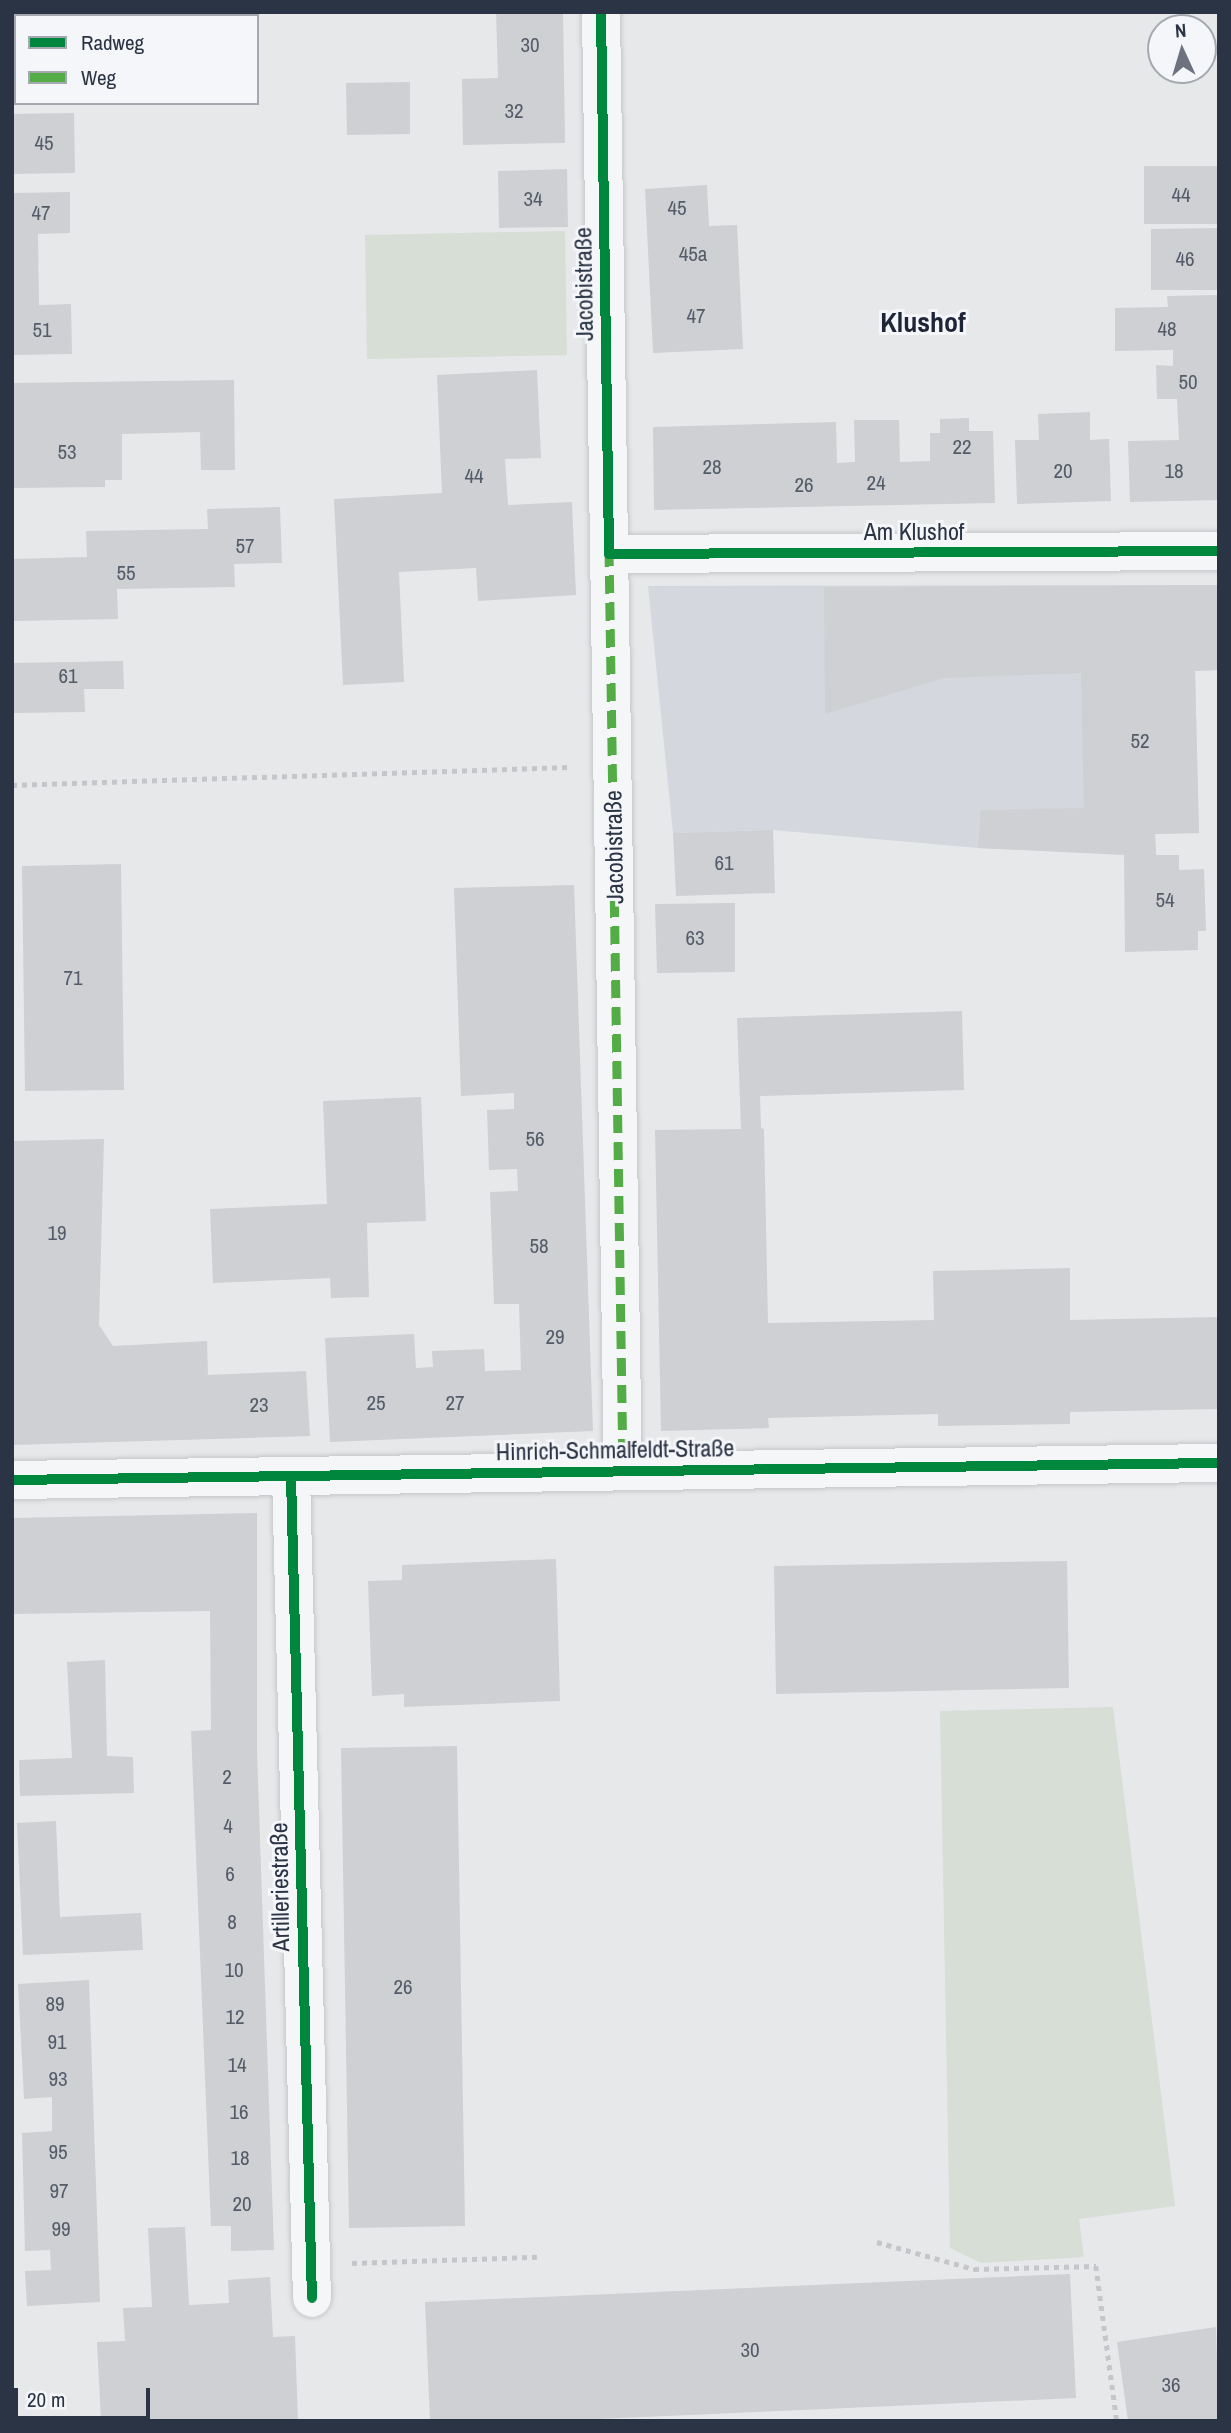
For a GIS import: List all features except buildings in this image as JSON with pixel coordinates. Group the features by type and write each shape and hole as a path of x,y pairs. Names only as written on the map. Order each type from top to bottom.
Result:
{"street":[{"name":"Jacobistraße","path":"601,12 623,1471"},
{"name":"Am Klushof","path":"609,554 1219,551"},
{"name":"Hinrich-Schmalfeldt-Straße","path":"12,1480 1219,1463"},
{"name":"Artilleriestraße","path":"291,1475 312,2281"}],"path":[{"path":"12,785 612,766"},
{"path":"877,2242 974,2269 1096,2266 1117,2421"},
{"path":"312,2281 537,2257"}],"shaded area":[{"path":"565,231 567,355 367,359 365,235"},
{"path":"1219,585 1219,670 1195,671 1199,833 1155,834 1156,855 978,848 773,830 673,833 648,586"},
{"path":"1113,1707 1175,2206 1079,2219 1084,2257 981,2263 950,2248 940,1711"}],"marked path":[{"path":"609,548 623,1471"}],"cycle path":[{"path":"601,12 609,554 1219,551"},
{"path":"12,1480 1219,1463"},
{"path":"291,1476 312,2298"}],"district":[{"name":"Klushof","path":"923,322"}]}
